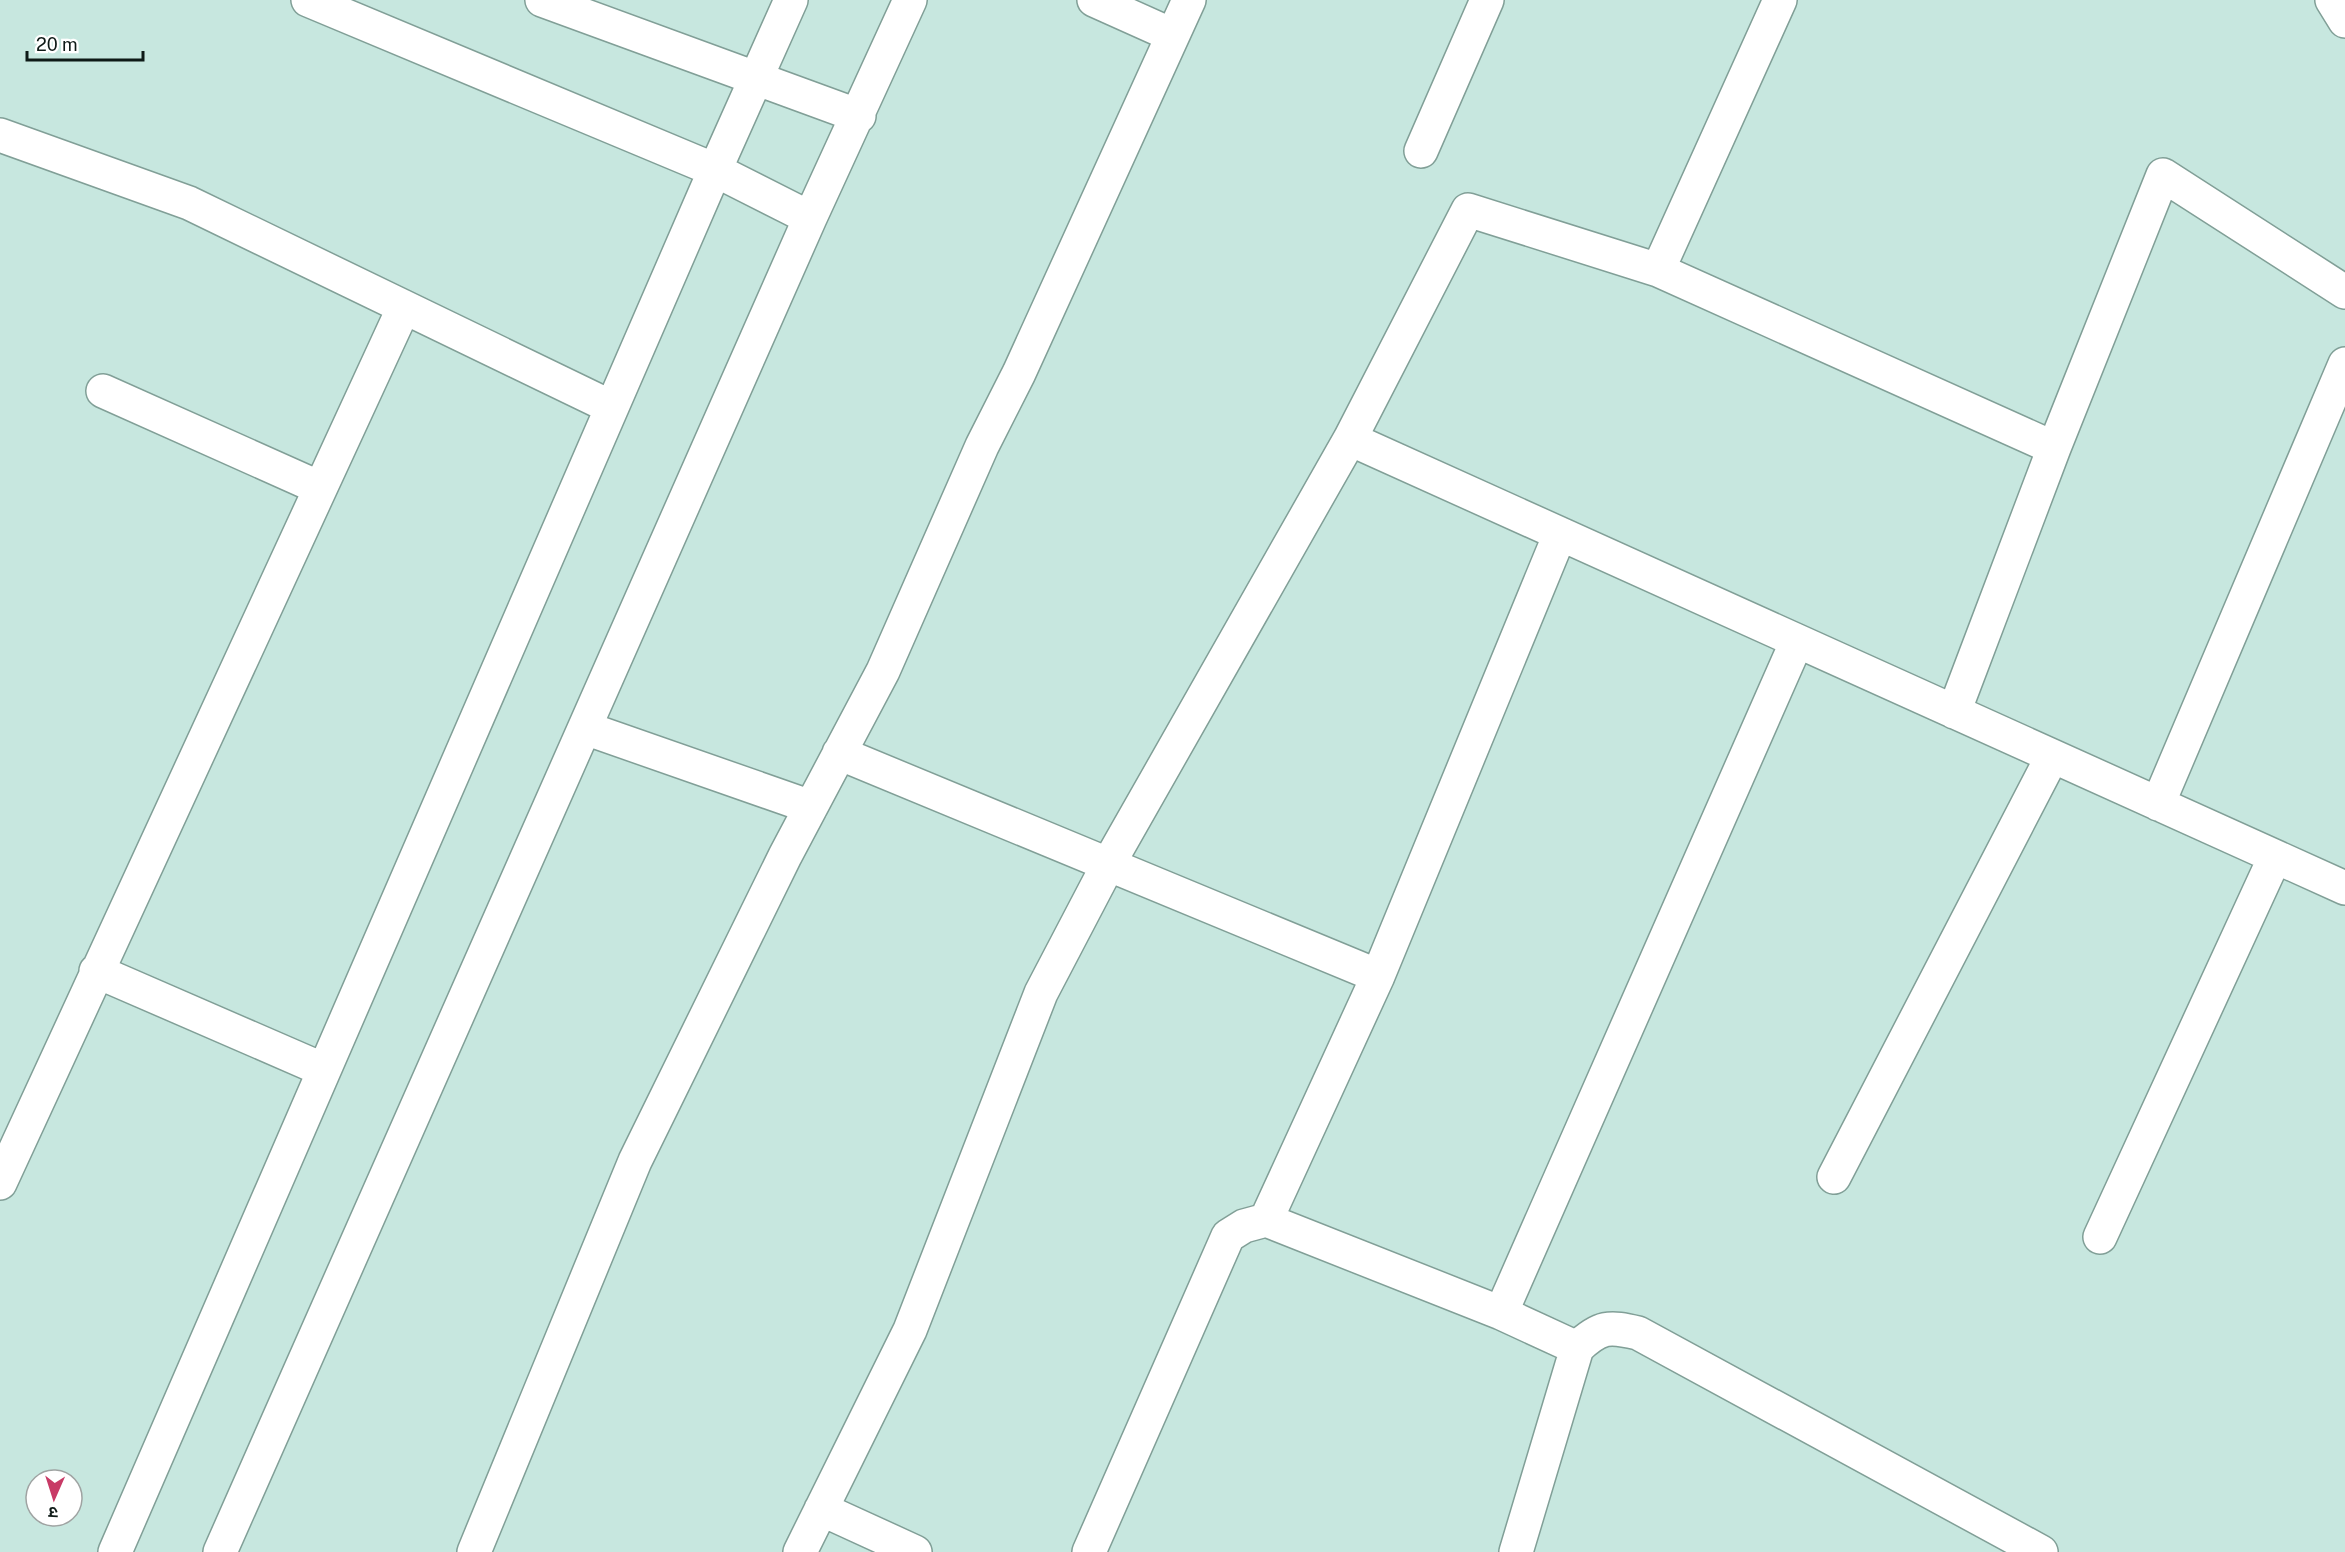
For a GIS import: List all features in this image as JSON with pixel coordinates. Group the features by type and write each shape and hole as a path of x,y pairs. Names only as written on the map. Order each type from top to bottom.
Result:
{"street":[{"path":"308,0 715,170 810,218"},
{"path":"542,0 858,116"},
{"path":"115,1552 611,407 791,0"},
{"path":"220,1552 810,218 910,0"},
{"path":"1094,0 1172,35"},
{"path":"474,1552 635,1161 811,807 882,671 982,446 1019,373 1189,0"},
{"path":"1421,151 1487,0"},
{"path":"1658,270 1780,0"},
{"path":"2332,0 2345,21"},
{"path":"0,135 189,203 611,407"},
{"path":"1954,712 2054,448 2163,175 2345,292"},
{"path":"800,1552 910,1330 1041,993 1109,863 1350,439 1467,210 1658,270 2054,448"},
{"path":"0,1184 96,971 404,307"},
{"path":"2158,804 2345,364"},
{"path":"103,392 320,488"},
{"path":"1350,439 2345,888"},
{"path":"1266,1220 1378,976 1560,534"},
{"path":"1500,1313 1797,641"},
{"path":"585,728 811,807"},
{"path":"839,753 943,798 1109,863 1378,976"},
{"path":"1834,1177 2052,757"},
{"path":"2100,1237 2275,857"},
{"path":"96,971 324,1070"},
{"path":"1089,1552 1228,1236 1244,1226 1266,1220 1500,1313 1577,1348"},
{"path":"1525,1548 1577,1348 1594,1332 1614,1328 1638,1333 2041,1552"},
{"path":"821,1509 915,1552"}]}
